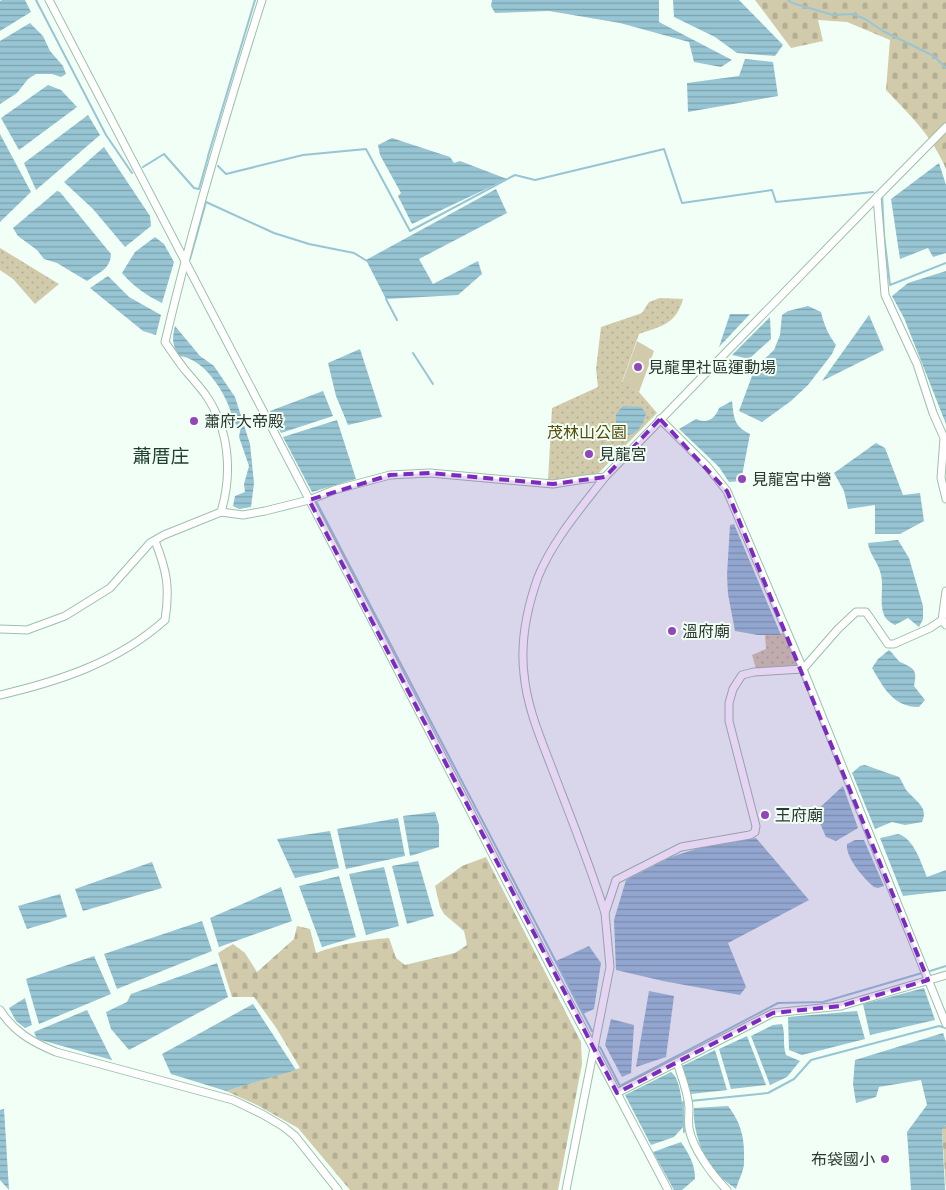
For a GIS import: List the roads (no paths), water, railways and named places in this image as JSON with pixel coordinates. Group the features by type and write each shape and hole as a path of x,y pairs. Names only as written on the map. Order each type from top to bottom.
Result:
{"street":[{"path":"49,0 593,1050 668,1190"},
{"path":"221,512 226,495 227,446 219,422 206,395 165,342 184,260 262,0"},
{"path":"566,1190 610,967 605,914 530,709 524,673 523,640 528,608 539,576 550,553 569,524 605,477 946,128"},
{"path":"877,197 885,295 917,364 933,413 944,438 941,478 946,499"},
{"path":"660,419 707,466 727,491 803,669 946,1024"},
{"path":"0,629 27,630 65,616 110,588 150,543 164,535 221,512 243,515 308,500 334,490 390,475 430,473 553,484 585,478 605,477"},
{"path":"0,695 36,687 73,674 123,652 165,620 168,582 164,564 154,541"},
{"path":"605,914 616,880 681,848 750,835 755,832 756,826 729,721 728,703 733,689 742,674 803,669 856,612 866,612 888,644 894,644 944,623 946,591"},
{"path":"617,1093 773,1013 841,1006 946,974"},
{"path":"0,1010 15,1030 34,1043 56,1052 233,1100 262,1114 284,1126 295,1136 338,1190"},
{"path":"677,1063 689,1107 689,1128 693,1140 713,1176 727,1190"}],"water":[{"path":"25,0 31,12 0,31 0,1"},
{"path":"492,0 659,0 659,22 732,60 721,67 694,62 689,42 620,23 549,11 495,13 491,6"},
{"path":"673,0 739,0 783,45 775,56 737,53 715,37 674,17"},
{"path":"30,23 43,36 50,51 63,66 66,74 61,77 52,74 36,74 28,79 17,93 0,104 0,41"},
{"path":"745,59 773,62 778,96 688,112 687,83 739,76"},
{"path":"48,85 61,90 77,107 19,150 1,118"},
{"path":"88,115 100,135 36,190 24,163"},
{"path":"0,134 31,192 0,222"},
{"path":"392,138 450,157 454,163 460,161 507,179 412,224 398,196 401,193 380,155 378,145"},
{"path":"104,147 150,216 151,226 125,247 93,209 64,182"},
{"path":"939,163 946,185 946,253 933,257 928,248 900,259 891,199"},
{"path":"496,189 507,213 419,259 433,284 478,261 482,274 458,295 386,299 366,260"},
{"path":"57,191 60,192 111,254 109,264 100,273 87,281 57,263 44,259 37,250 18,236 13,228"},
{"path":"155,237 164,244 174,262 162,303 140,290 122,273 135,252"},
{"path":"946,271 946,424 904,318 892,296 908,283"},
{"path":"108,276 129,297 161,315 156,335 143,331 90,288"},
{"path":"808,306 821,312 823,321 836,345 832,354 808,385 791,401 762,422 739,411 758,365 774,350 780,335 782,315 788,311"},
{"path":"730,314 750,314 719,347"},
{"path":"869,315 884,350 822,381"},
{"path":"770,317 771,339 749,359 732,355"},
{"path":"175,326 200,356 214,366 235,397 250,444 254,483 251,507 239,509 233,506 235,496 245,492 244,484 249,466 239,437 241,426 234,424 228,403 215,381 198,364 189,358 179,356 173,341"},
{"path":"360,349 382,417 348,425 336,396 328,363"},
{"path":"323,391 333,416 281,433 270,411"},
{"path":"732,401 733,413 738,425 750,434 741,481 729,482 719,467 679,429 696,419 707,421 713,418 719,408"},
{"path":"623,406 641,407 646,413 638,430 630,435 620,434 616,426 616,414"},
{"path":"337,420 356,479 312,492 283,437"},
{"path":"876,443 885,448 903,495 920,493 924,521 900,534 875,534 875,505 848,509 844,491 834,473"},
{"path":"734,524 781,635 758,635 735,631 728,594 727,575 730,525"},
{"path":"898,540 909,558 923,606 923,619 919,627 908,618 895,625 888,621 884,615 881,575 868,543"},
{"path":"889,650 900,662 908,666 915,673 914,686 925,700 919,707 902,704 896,700 885,689 872,668 878,659"},
{"path":"865,765 899,777 923,809 924,817 922,822 905,825 892,822 875,829 852,773 860,766"},
{"path":"843,786 858,828 836,841 826,837 815,812"},
{"path":"435,812 439,825 439,847 410,856 403,816"},
{"path":"398,818 405,856 346,869 337,829"},
{"path":"330,831 339,868 295,878 277,839"},
{"path":"898,834 904,836 913,846 927,877 946,870 946,891 903,896 880,838"},
{"path":"756,838 809,900 728,943 746,987 740,995 616,970 614,920 626,880 671,857 711,844"},
{"path":"855,840 864,840 884,886 874,887 865,879 852,861 847,844"},
{"path":"418,861 434,916 407,924 392,866"},
{"path":"152,862 162,888 83,911 75,889"},
{"path":"384,867 399,926 366,935 349,874"},
{"path":"339,876 356,937 322,947 299,886"},
{"path":"281,887 292,921 219,947 210,918"},
{"path":"60,894 67,917 27,929 18,906"},
{"path":"202,921 212,951 117,989 104,954"},
{"path":"589,946 601,963 594,1009 583,1014 556,961"},
{"path":"94,956 111,994 39,1024 26,979"},
{"path":"217,963 228,997 129,1050 111,1029 106,1012 127,1002 131,994"},
{"path":"924,988 935,1020 870,1035 863,1004"},
{"path":"649,991 674,996 666,1057 636,1067"},
{"path":"25,998 32,1025 25,1028 16,1021 9,1008"},
{"path":"253,1004 296,1070 226,1091 171,1074 162,1054"},
{"path":"87,1010 112,1060 37,1039 34,1032"},
{"path":"857,1011 865,1039 802,1055 789,1050 788,1017"},
{"path":"611,1019 634,1025 631,1073 622,1077 605,1045"},
{"path":"782,1024 786,1055 800,1061 787,1077 770,1085 751,1036 773,1025"},
{"path":"943,1033 946,1042 946,1125 942,1130 945,1190 911,1190 907,1132 927,1105 921,1080 879,1087 876,1097 856,1103 853,1084 855,1060"},
{"path":"747,1036 766,1085 731,1089 719,1049"},
{"path":"715,1050 727,1090 691,1094 682,1066"},
{"path":"671,1072 675,1076 680,1089 684,1126 674,1137 651,1145 625,1095"},
{"path":"728,1106 737,1119 744,1147 744,1166 736,1189 717,1174 707,1161 697,1134 694,1116 694,1108"},
{"path":"4,1109 9,1190 0,1180 0,1110"},
{"path":"681,1142 691,1159 695,1179 682,1190 674,1190 653,1152"}],"waterway":[{"path":"36,0 106,135 132,173"},
{"path":"208,156 255,0"},
{"path":"788,0 792,3 833,15 853,14 865,19 883,31 934,56 946,68"},
{"path":"218,166 226,174 303,155 366,149 410,231 515,175 535,180 664,149 682,203 772,190 776,202 873,192"},
{"path":"143,167 164,154 194,188 199,189 208,157"},
{"path":"882,194 884,235 890,285 946,263"},
{"path":"190,259 206,202 274,233 309,244 354,253 367,261"},
{"path":"386,299 397,320"},
{"path":"413,353 433,384"},
{"path":"317,503 592,1031"},
{"path":"927,972 946,966"},
{"path":"600,1047 620,1086 778,1003 823,1002 922,973"},
{"path":"690,1101 768,1093 794,1079 811,1060 939,1026 946,1028"},
{"path":"684,1132 683,1102 685,1102"}],"place":[{"name":"見龍里社區運動場","path":"638,367"},
{"name":"蕭府大帝殿","path":"194,421"},
{"name":"見龍宮","path":"589,454"},
{"name":"見龍宮中營","path":"742,479"},
{"name":"溫府廟","path":"672,631"},
{"name":"王府廟","path":"765,815"},
{"name":"布袋國小","path":"885,1159"}],"district":[{"name":"蕭厝庄","path":"161,456"}],"park label":[{"name":"茂林山公園","path":"587,432"}]}
